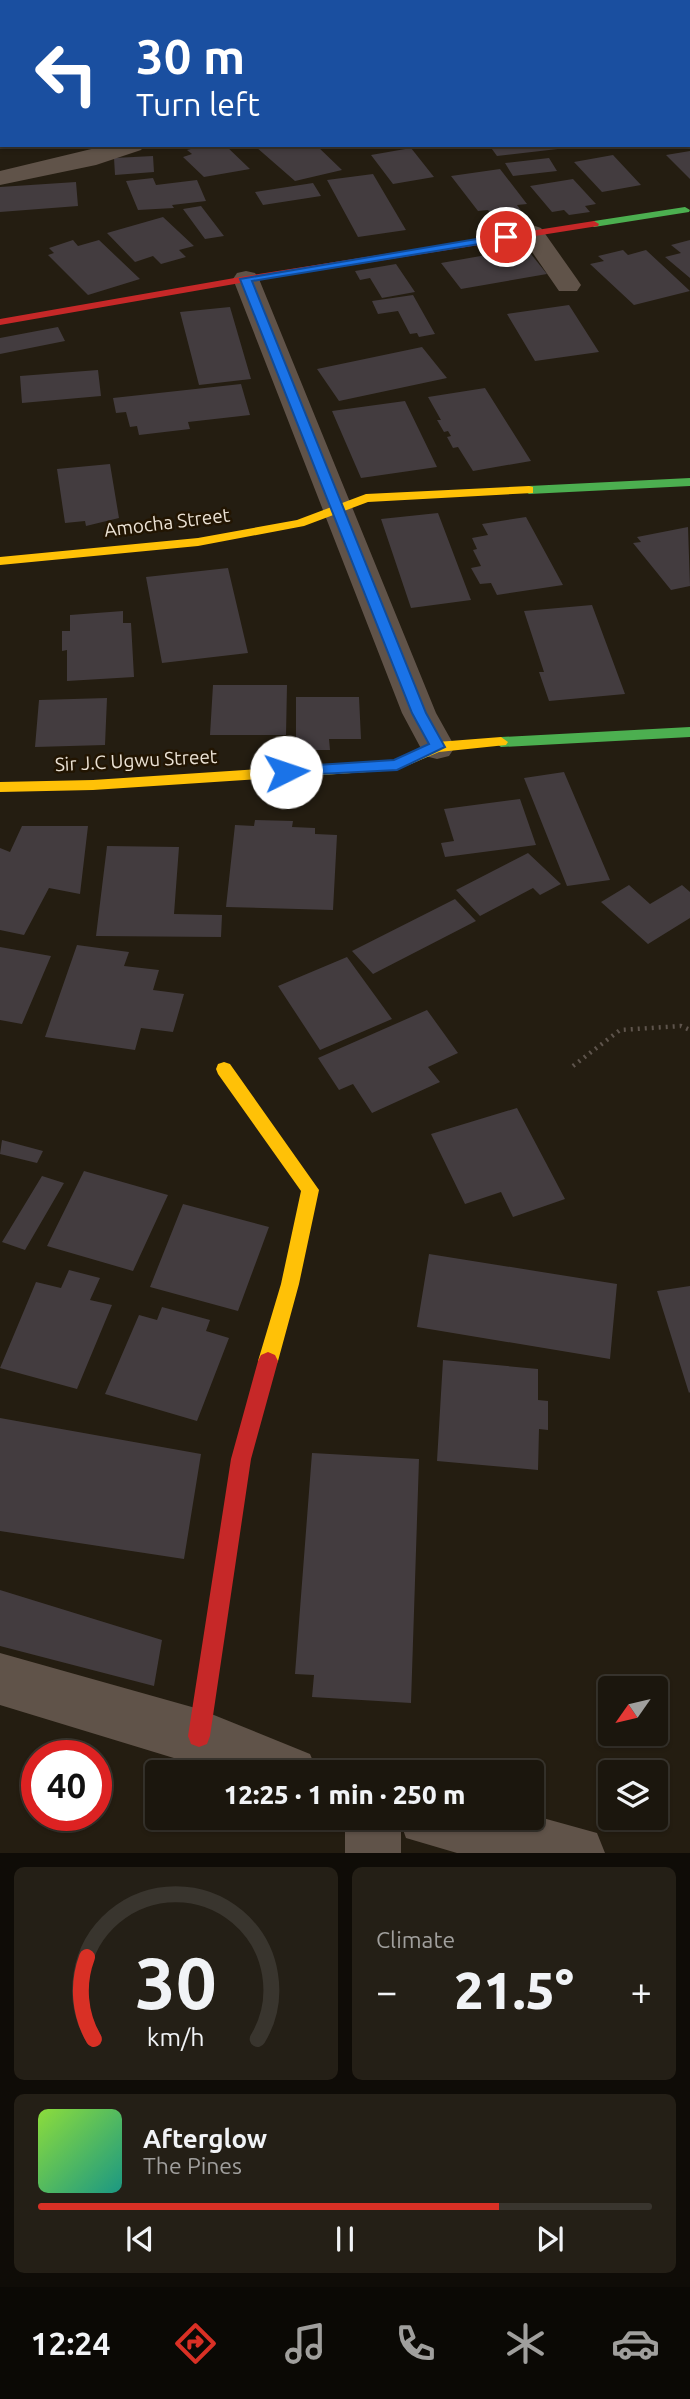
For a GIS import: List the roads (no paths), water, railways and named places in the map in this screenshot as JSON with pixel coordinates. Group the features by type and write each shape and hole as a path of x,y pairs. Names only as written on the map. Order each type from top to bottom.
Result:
{"street":[{"path":"0,178 87,160 127,147"},
{"path":"0,322 246,279 685,209"},
{"path":"532,233 568,285"},
{"path":"246,279 419,713 438,747"},
{"name":"Amocha Street","path":"0,561 198,542 300,523 366,498 690,481"},
{"name":"Sir J.C Ugwu Street","path":"0,787 93,785 397,765 438,747 575,736 690,732"},
{"path":"199,1736 241,1458 290,1284 310,1190 224,1069"},
{"path":"0,1679 199,1736 259,1760"},
{"path":"373,1830 373,1853"},
{"path":"478,1830 577,1853"}]}
